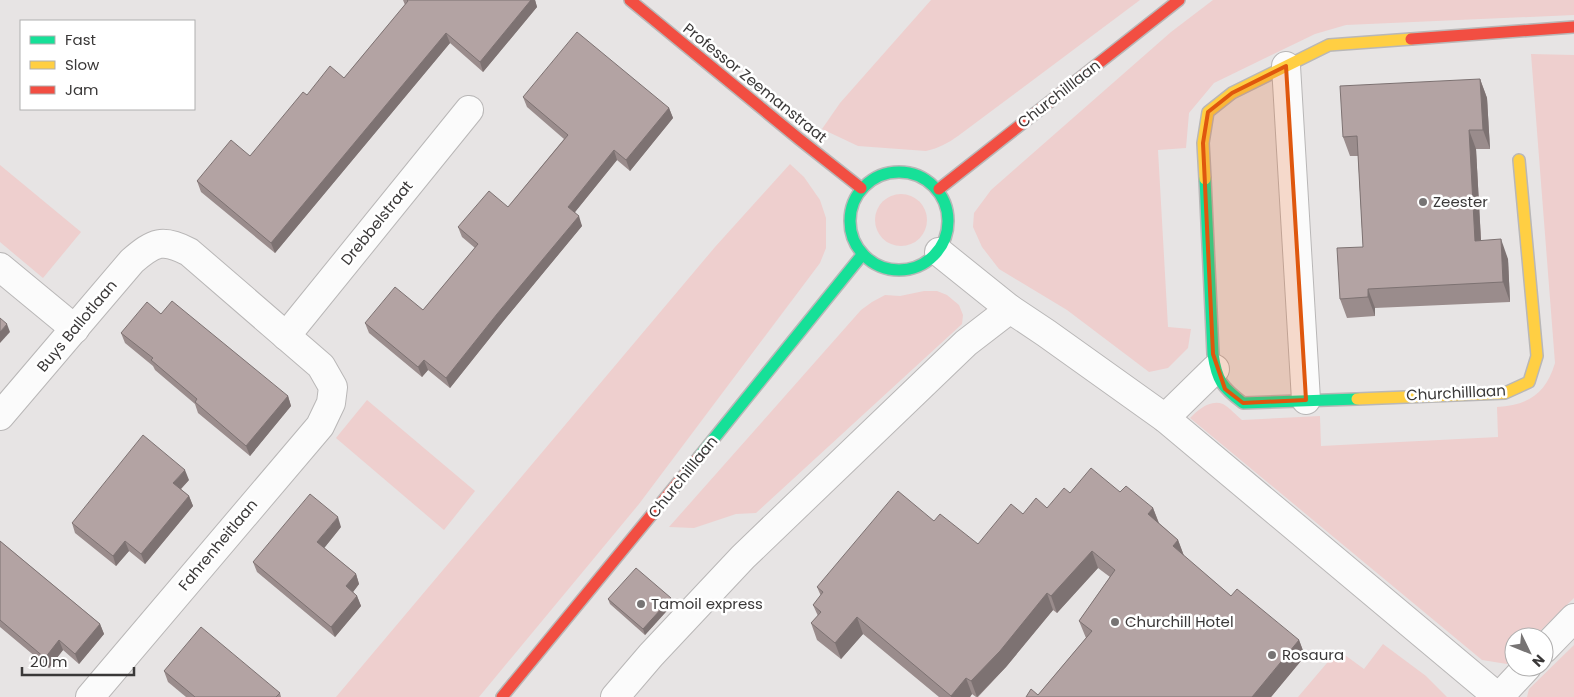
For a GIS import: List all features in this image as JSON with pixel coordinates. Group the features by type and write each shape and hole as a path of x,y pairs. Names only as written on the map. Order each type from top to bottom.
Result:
{"street":[{"name":"Professor Zeemanstraat","path":"630,0 861,188"},
{"name":"Churchilllaan","path":"939,189 1179,0"},
{"name":"Churchilllaan","path":"1519,160 1537,356 1529,382 1505,393 1243,403 1224,389 1215,368 1203,144 1208,112 1232,93 1329,46 1574,26"},
{"path":"1286,66 1306,400"},
{"name":"Drebbelstraat","path":"286,336 469,110"},
{"path":"886,172 915,172 939,189 949,210 949,232 939,252 916,269 887,270 862,255 850,234 850,210 861,188 886,172"},
{"name":"Buys Ballotlaan","path":"0,416 132,261 144,250 159,243 174,244 189,252 286,336"},
{"path":"939,252 1010,308 1166,418 1499,697 1518,677"},
{"name":"Churchilllaan","path":"502,697 862,255"},
{"path":"0,267 75,329"},
{"path":"615,697 651,655 743,557 966,343 1010,308"},
{"name":"Fahrenheitlaan","path":"90,697 320,426 331,403 333,387 321,366 286,336"},
{"path":"1166,418 1215,368"},
{"path":"1554,639 1574,618"}],"highlighted area":[{"path":"1286,66 1306,400 1243,403 1225,389 1213,354 1203,143 1208,112 1232,93"}],"shaded area":[{"path":"931,0 1140,0 958,136 939,147 926,151 858,146 822,129 840,103"},
{"path":"1213,0 1574,0 1574,15 1346,25 1315,34 1214,83 1189,113 1186,148 1158,150 1168,327 1191,329 1188,348 1168,368 1149,372 1067,310 999,269 982,247 973,227 974,213 991,190 1171,32"},
{"path":"1531,54 1574,55 1574,598 1544,627 1504,627 1504,664 1482,660 1190,418 1205,406 1213,403 1225,405 1242,420 1320,416 1321,446 1498,437 1497,407 1518,404 1534,396 1546,383 1555,363"},
{"path":"790,164 804,177 820,200 826,218 826,248 820,263 639,504 479,697 336,697 715,247"},
{"path":"0,165 81,232 43,278 0,242"},
{"path":"901,194 915,198 923,206 927,220 923,234 915,242 901,246 887,242 879,234 875,220 879,206 887,198"},
{"path":"924,291 937,291 947,295 959,305 963,315 962,324 756,513 736,514 694,528 669,527 861,310 885,295 900,296"},
{"path":"367,400 475,491 444,530 336,438"},
{"path":"1383,644 1426,676 1447,697 1298,697 1338,650 1364,669"},
{"path":"1574,645 1574,697 1527,697 1529,689 1541,677 1554,677 1554,665"}],"building":[{"path":"407,0 531,0 480,62 446,33 271,243 197,181 231,140 250,156 303,92 307,95 330,66 344,78"},
{"path":"577,32 669,108 626,160 614,150 568,207 579,216 446,378 424,360 418,367 365,323 395,287 423,310 478,244 458,227 489,191 508,207 568,135 523,97"},
{"name":"Zeester","path":"1480,79 1483,130 1469,130 1475,241 1501,239 1503,282 1368,289 1368,297 1340,299 1337,248 1363,247 1357,136 1343,137 1340,86"},
{"path":"172,301 288,396 246,446 195,402 197,399 151,360 153,358 121,333 147,302 161,314"},
{"path":"0,318 7,324 0,332"},
{"path":"143,435 185,470 173,483 189,496 141,554 125,541 113,556 72,523"},
{"path":"1091,468 1120,492 1126,486 1153,508 1148,514 1178,540 1173,546 1231,596 1237,589 1299,640 1252,697 1026,697 1031,689 1038,695 1092,631 1079,621 1115,570 1092,551 1051,596 1047,593 1000,651 971,681 966,678 951,696 857,617 835,643 811,623 821,612 813,605 823,592 817,587 898,491 934,521 940,514 978,544 1011,504 1023,514 1036,498 1047,508 1064,488 1070,493"},
{"path":"310,494 338,517 317,542 356,574 346,586 357,596 331,627 253,562"},
{"path":"0,541 100,624 75,654 59,640 45,658 0,620"},
{"path":"636,568 671,598 643,629 608,599"},
{"path":"201,627 280,693 276,697 195,697 164,671"}],"traffic: fast":[{"path":"889,172 909,172 918,175 934,186 945,202 948,211 948,221 948,231 945,240 934,256 918,267 909,270 889,270 872,262 858,248 850,231 850,211 858,194 872,180 889,172"},
{"path":"1205,179 1213,354 1216,371 1225,388 1243,403 1357,399"},
{"path":"699,457 862,255"}],"traffic: slow":[{"path":"1205,179 1203,143 1208,112 1232,93 1329,45 1411,39"},
{"path":"1357,399 1505,393 1529,382 1537,356 1519,160"}],"traffic: jam":[{"path":"630,0 861,188"},
{"path":"939,189 1179,0"},
{"path":"1411,39 1574,27"},
{"path":"502,697 699,457"}],"place":[{"name":"Zeester","path":"1423,202"},
{"name":"Tamoil express","path":"641,604"},
{"name":"Churchill Hotel","path":"1115,622"},
{"name":"Rosaura","path":"1272,655"}]}
